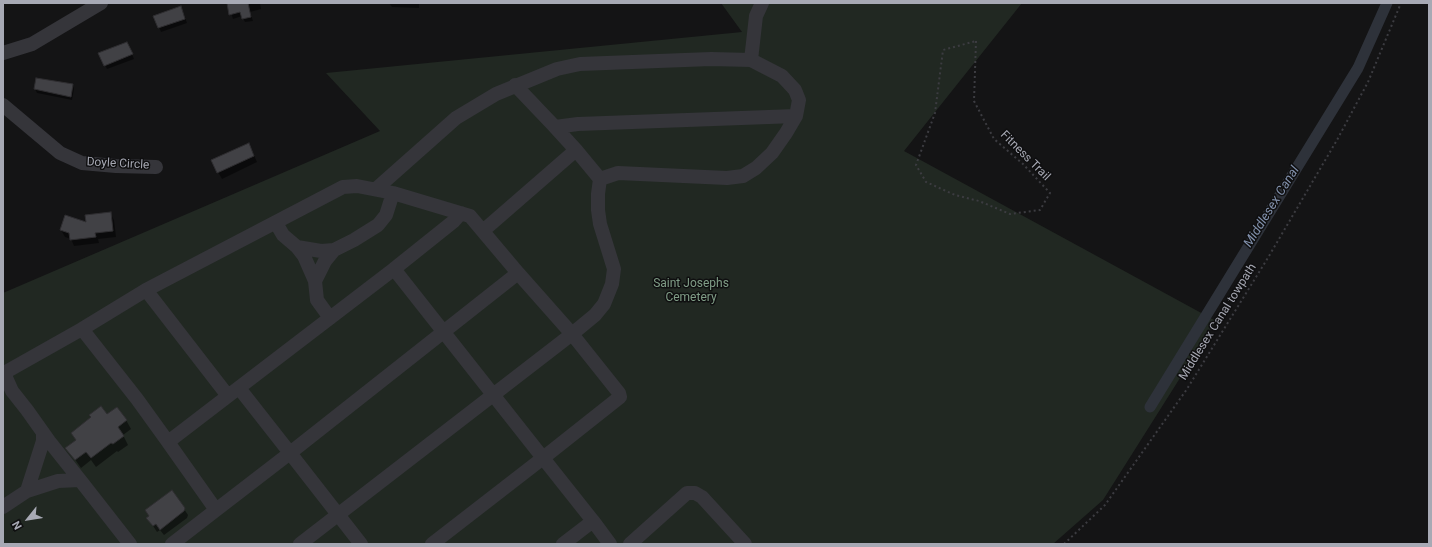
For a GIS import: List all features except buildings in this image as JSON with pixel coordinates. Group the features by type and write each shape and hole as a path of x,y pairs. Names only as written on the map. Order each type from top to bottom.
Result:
{"street":[{"path":"3,53 32,44 101,3"},
{"path":"751,60 756,16 762,3"},
{"path":"376,189 456,118 496,94 515,85 558,69 580,64 711,59 751,60 782,76 795,90 799,100 796,116 772,153 756,168 743,176 727,178 618,173 600,179"},
{"path":"300,544 572,334 604,304 612,284 614,268 600,224 598,210 600,179 576,150 515,85"},
{"name":"Doyle Circle","path":"3,105 60,153 82,163 156,167"},
{"path":"555,127 578,124 796,116"},
{"path":"484,230 576,150"},
{"path":"130,544 12,391 4,373 82,329 146,290 343,187 357,186 393,193 470,216 484,230 518,273 572,334 619,393 620,397 432,544"},
{"path":"315,281 325,261 334,250 378,225 386,215 393,193"},
{"path":"168,442 394,269 454,221 461,213"},
{"path":"276,223 283,235 297,247 304,256 315,281 317,300 330,318"},
{"path":"297,247 321,251 334,250"},
{"path":"394,269 542,458 593,520 610,544"},
{"path":"172,544 518,273"},
{"path":"146,290 234,392 290,453 361,544"},
{"path":"82,329 137,399 216,510"},
{"path":"27,491 41,448 43,433"},
{"path":"3,507 27,491 58,481 80,480"},
{"path":"630,544 687,493 695,493 702,497 745,544"},
{"path":"563,544 593,520"}],"path":[{"name":"Middlesex Canal towpath","path":"1064,544 1105,505 1134,466 1195,376 1269,256 1337,140 1368,82 1401,3"},
{"name":"Fitness Trail","path":"976,41 974,101 994,139 1023,164 1050,193 1040,210 1010,214 979,201 955,195 926,182 916,165 935,114 943,50 976,41"}],"green space":[{"name":"Saint Josephs Cemetery","path":"721,3 1022,3 904,151 1216,321 1103,500 1053,544 3,544 3,293 380,131 326,73 742,32"}],"waterway":[{"name":"Middlesex Canal","path":"1150,407 1358,68 1387,3"}]}
